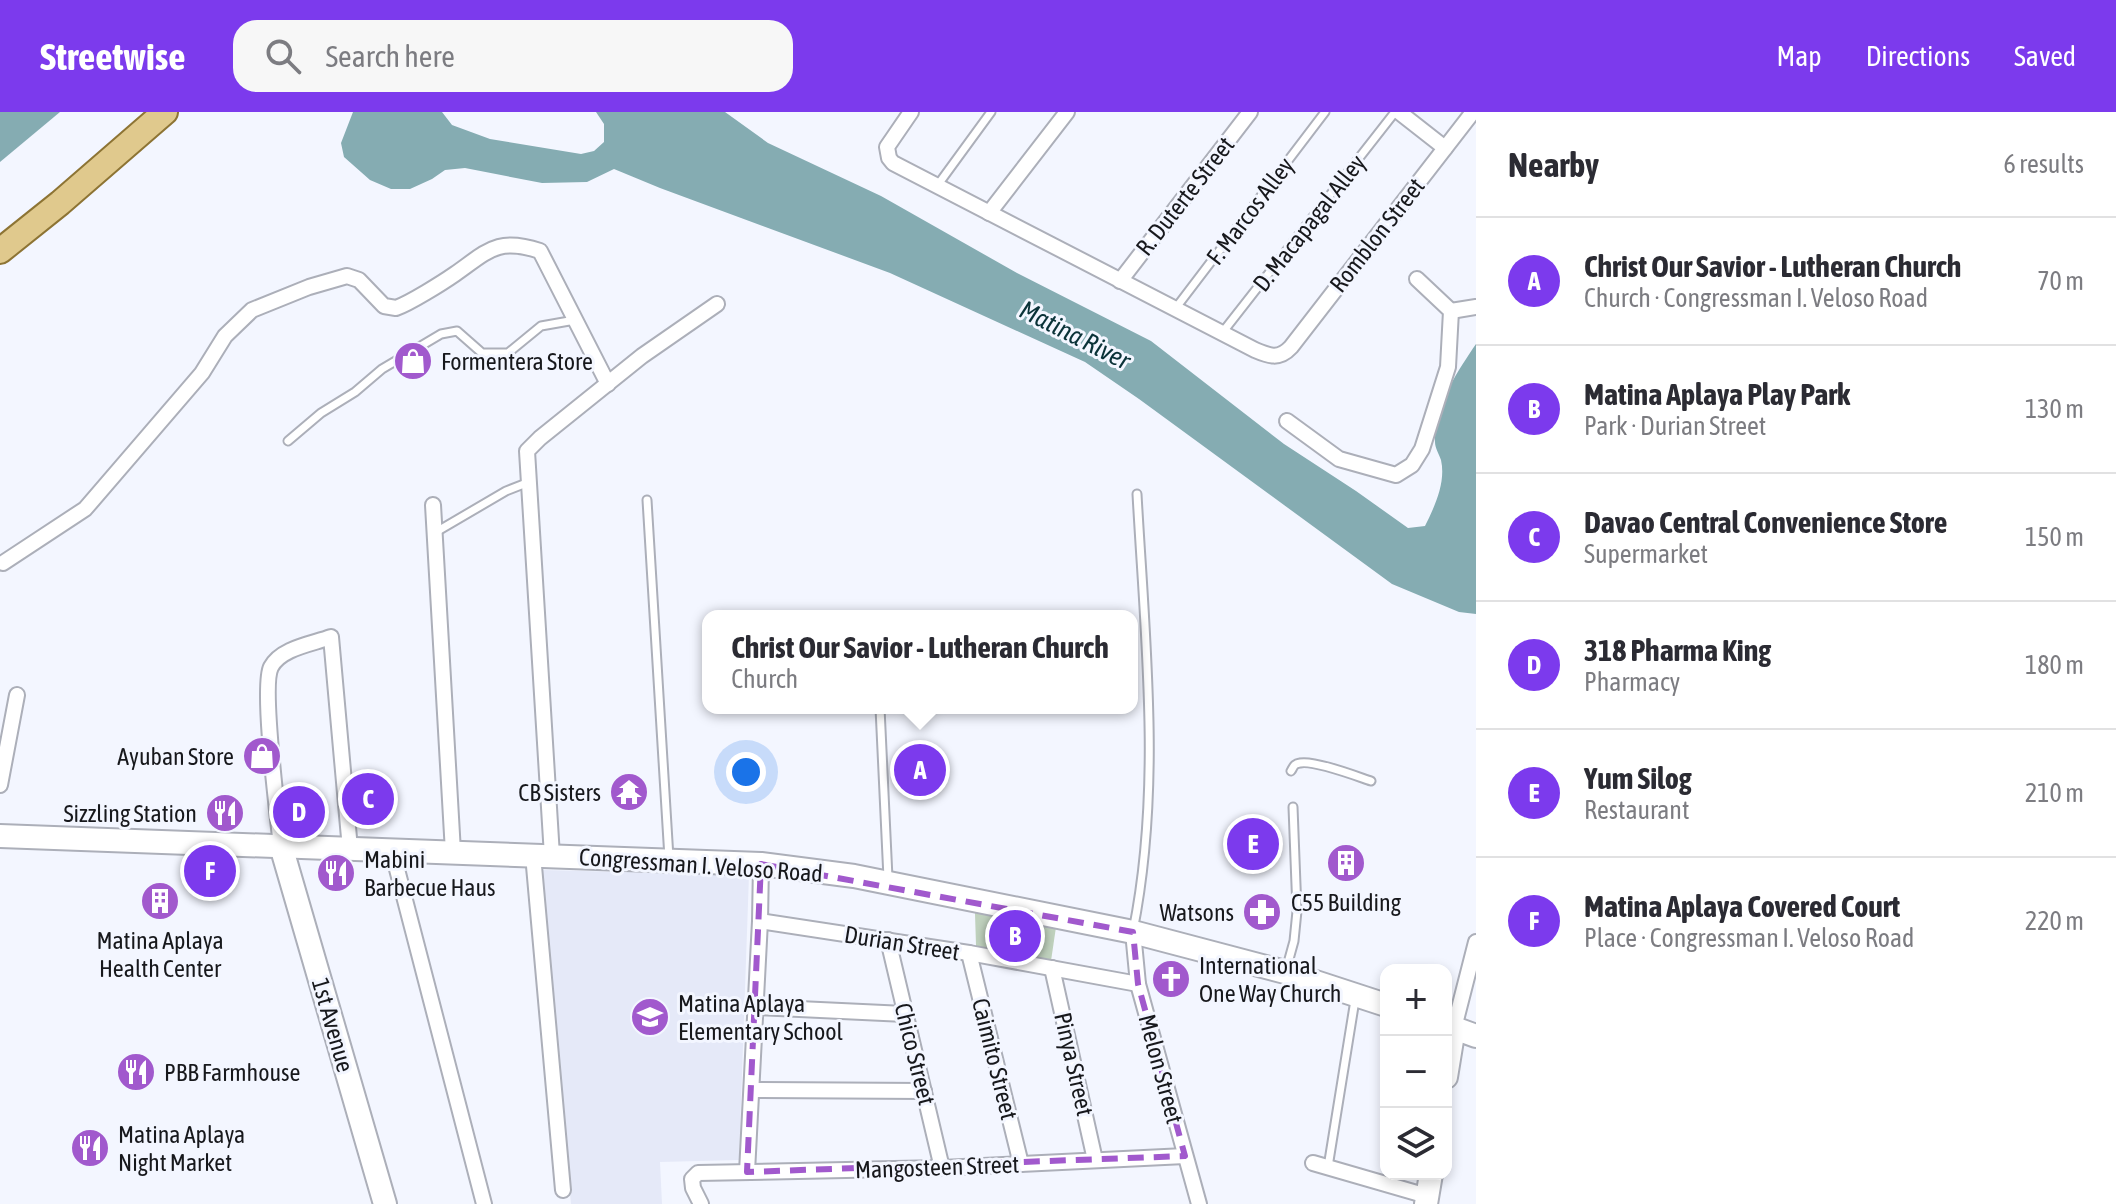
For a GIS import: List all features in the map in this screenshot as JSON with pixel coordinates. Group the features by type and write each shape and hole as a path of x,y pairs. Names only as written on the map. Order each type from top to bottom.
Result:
{"main road":[{"path":"0,251 165,112"},
{"name":"Congressman I. Veloso Road","path":"0,836 669,860 811,869 1133,932 1285,972 1380,1003"},
{"name":"1st Avenue","path":"281,846 385,1204"},
{"path":"1452,1028 1476,1036"}],"street":[{"path":"911,112 890,141 887,153 893,163 1222,333"},
{"path":"989,213 1067,112"},
{"name":"R. Duterte Street","path":"1120,281 1250,112"},
{"path":"1397,112 1445,148"},
{"name":"Romblon Street","path":"1222,333 1273,357 1291,347 1473,112"},
{"path":"3,563 85,509 202,373 230,330 252,310 347,276 359,280 384,306 396,308 454,275 488,250 507,245 540,251 608,384"},
{"path":"1287,421 1339,459 1396,475 1412,465 1422,449 1448,367 1451,311 1417,279"},
{"path":"563,1190 543,856 527,451 642,356 717,304"},
{"path":"1451,311 1476,307"},
{"path":"433,505 453,852"},
{"path":"281,846 271,738 270,669 287,652 331,637 350,849"},
{"path":"0,785 17,695"},
{"path":"392,850 484,1204"},
{"path":"747,1172 761,864"},
{"name":"Durian Street","path":"760,921 969,953 1138,984"},
{"name":"Melon Street","path":"1133,932 1138,984 1199,1204"},
{"name":"Chico Street","path":"888,940 942,1168"},
{"path":"1452,1020 1476,942"},
{"name":"Caimito Street","path":"969,953 1021,1164"},
{"name":"Pinya Street","path":"1052,968 1095,1160"},
{"path":"756,1007 905,1014"},
{"path":"752,1090 924,1091"},
{"name":"Mangosteen Street","path":"701,1204 692,1179 698,1173 942,1168 1185,1156"},
{"path":"1313,1163 1428,1191"}],"lane":[{"path":"937,186 991,112"},
{"name":"F. Marcos Alley","path":"1175,309 1325,112"},
{"name":"D. Macapagal Alley","path":"1222,333 1397,112"},
{"path":"288,441 382,369 441,334 457,331 482,353 508,353 541,326 575,320"},
{"path":"435,533 506,491 529,482"},
{"path":"1133,932 1143,885 1148,825 1149,701 1137,494"},
{"path":"647,500 669,860"},
{"path":"880,714 888,883"},
{"path":"1291,771 1303,762 1371,781"},
{"path":"1285,972 1294,941 1297,911 1293,807"},
{"path":"1328,1167 1356,995"}],"highlighted area":[{"path":"761,864 1133,932 1138,984 1185,1156 747,1172"}],"shaded area":[{"name":"Matina Aplaya Elementary School","path":"542,870 749,875 739,1160 660,1162 662,1204 571,1204"}],"green space":[{"path":"975,913 1056,927 1051,961 976,946"}],"water":[{"path":"0,112 60,112 0,162"},
{"name":"Matina River","path":"353,112 442,112 452,125 490,139 581,154 594,151 604,142 604,124 596,112 725,112 768,143 881,196 1017,273 1151,341 1284,444 1408,528 1425,526 1436,502 1442,477 1435,442 1438,416 1448,390 1476,344 1476,614 1459,612 1392,584 1085,362 890,273 614,169 587,182 542,183 465,168 445,170 410,189 391,189 370,180 344,157 341,143"}],"place":[{"name":"Formentera Store","path":"413,361"},
{"name":"Ayuban Store","path":"262,756"},
{"name":"Christ Our Savior - Lutheran Church","path":"920,770"},
{"name":"CB Sisters","path":"629,792"},
{"name":"Davao Central Convenience Store","path":"368,799"},
{"name":"318 Pharma King","path":"299,812"},
{"name":"Sizzling Station","path":"225,813"},
{"name":"Yum Silog","path":"1253,844"},
{"name":"C55 Building","path":"1346,863"},
{"name":"Matina Aplaya Covered Court","path":"210,871"},
{"name":"Mabini Barbecue Haus","path":"336,873"},
{"name":"Matina Aplaya Health Center","path":"160,901"},
{"name":"Watsons","path":"1262,912"},
{"name":"Matina Aplaya Play Park","path":"1015,936"},
{"name":"International One Way Church","path":"1171,979"},
{"name":"Matina Aplaya Elementary School","path":"650,1017"},
{"name":"PBB Farmhouse","path":"136,1072"},
{"name":"Matina Aplaya Night Market","path":"90,1148"}]}
